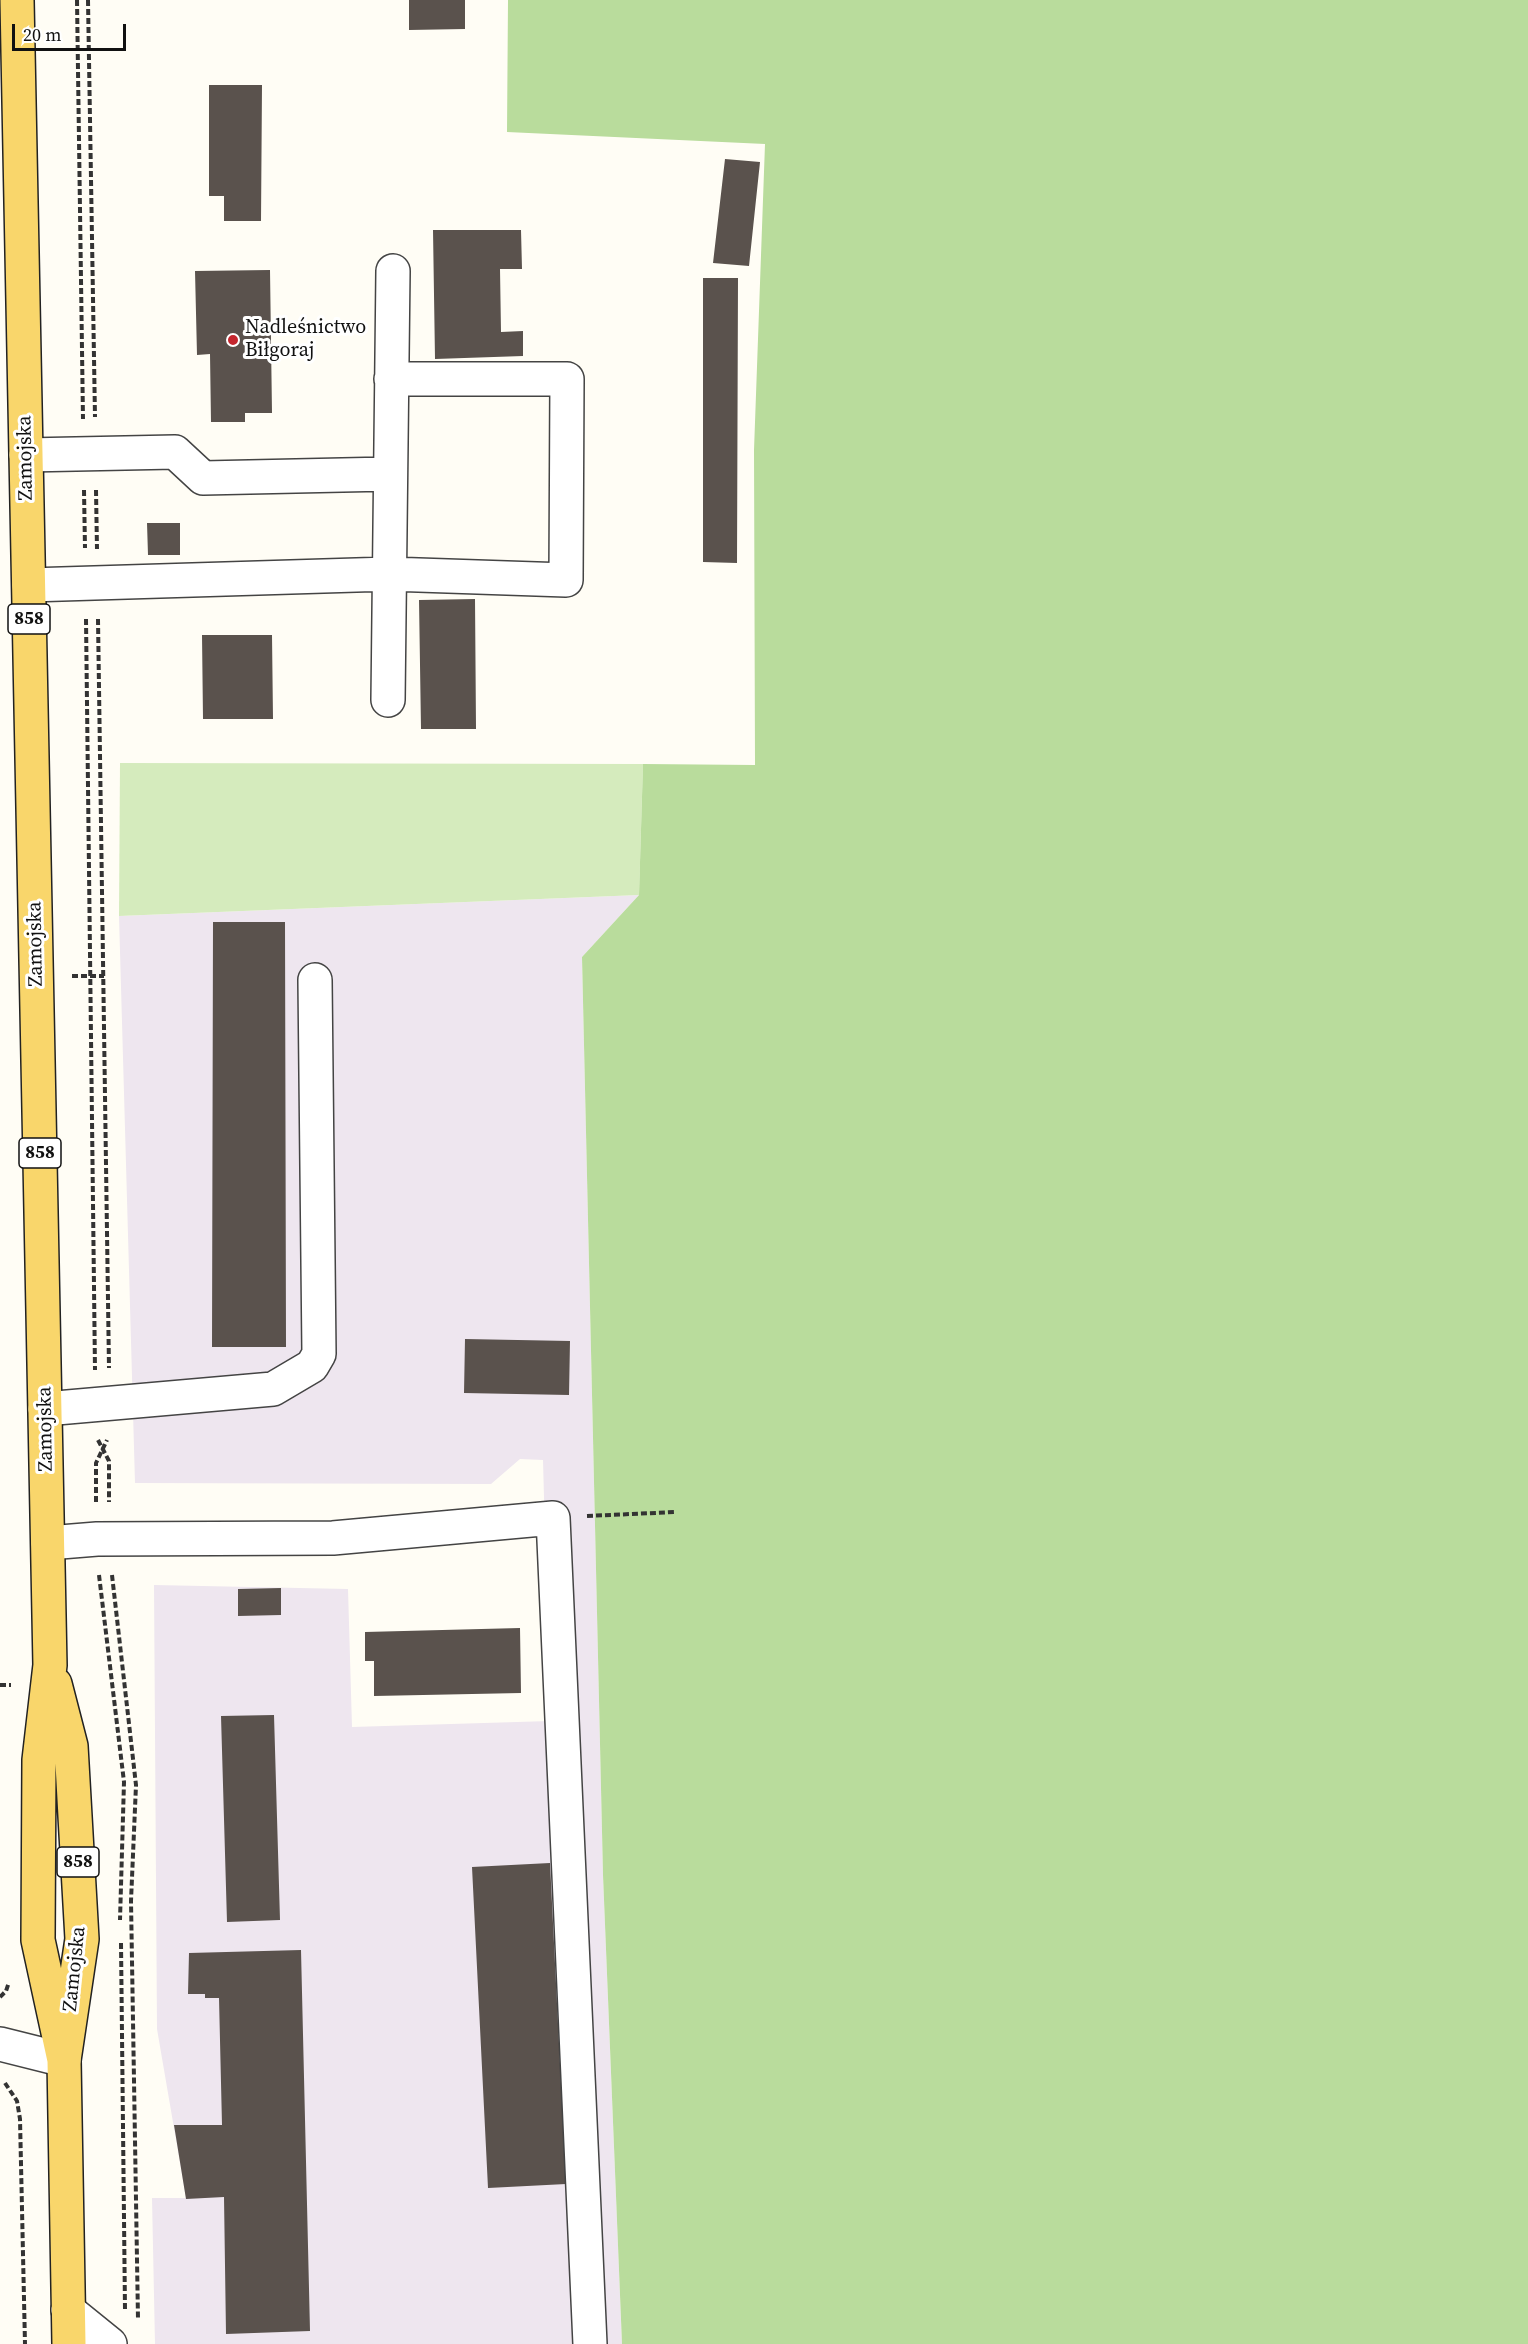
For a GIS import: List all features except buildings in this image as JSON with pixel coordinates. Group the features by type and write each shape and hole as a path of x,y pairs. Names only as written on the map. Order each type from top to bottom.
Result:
{"main road":[{"name":"858","path":"9,86 17,0"},
{"name":"Zamojska","path":"9,86 22,222 50,1665 39,1760 38,1940 64,2060"},
{"name":"Zamojska","path":"50,1665 71,1746 82,1939 64,2060 69,2344"}],"street":[{"path":"388,700 393,271"},
{"path":"29,585 389,574 566,580 567,379 391,379"},
{"path":"26,455 175,452 203,478 389,474"},
{"path":"45,1409 273,1389 312,1366 319,1354 315,980"},
{"path":"48,1543 103,1539 333,1538 553,1518 590,2344"},
{"path":"0,2044 64,2060"},
{"path":"68,2310 118,2332"}],"path":[{"path":"77,0 92,584 102,1405 96,1436 109,1461 98,1571 124,1782 120,1930"},
{"path":"88,0 89,454 102,1405 110,1435 96,1462 103,1539 136,1785 131,1901 138,2320"},
{"path":"553,1518 676,1512"},
{"path":"118,2332 121,1939"},
{"path":"0,2079 7,2084 17,2101 20,2119 25,2344"}],"shaded area":[{"path":"639,895 582,957 603,1875 622,2344 155,2344 152,2198 186,2198 157,2029 154,1585 348,1589 352,1727 550,1721 543,1460 520,1459 491,1484 135,1483 119,916"}],"green space":[{"path":"508,0 1528,0 1528,2344 622,2344 603,1875 582,957 639,895 643,764 755,765 754,450 765,144 507,132"},
{"path":"120,763 643,764 639,895 119,916"}],"place":[{"name":"Nadleśnictwo Biłgoraj","path":"233,340"}]}
